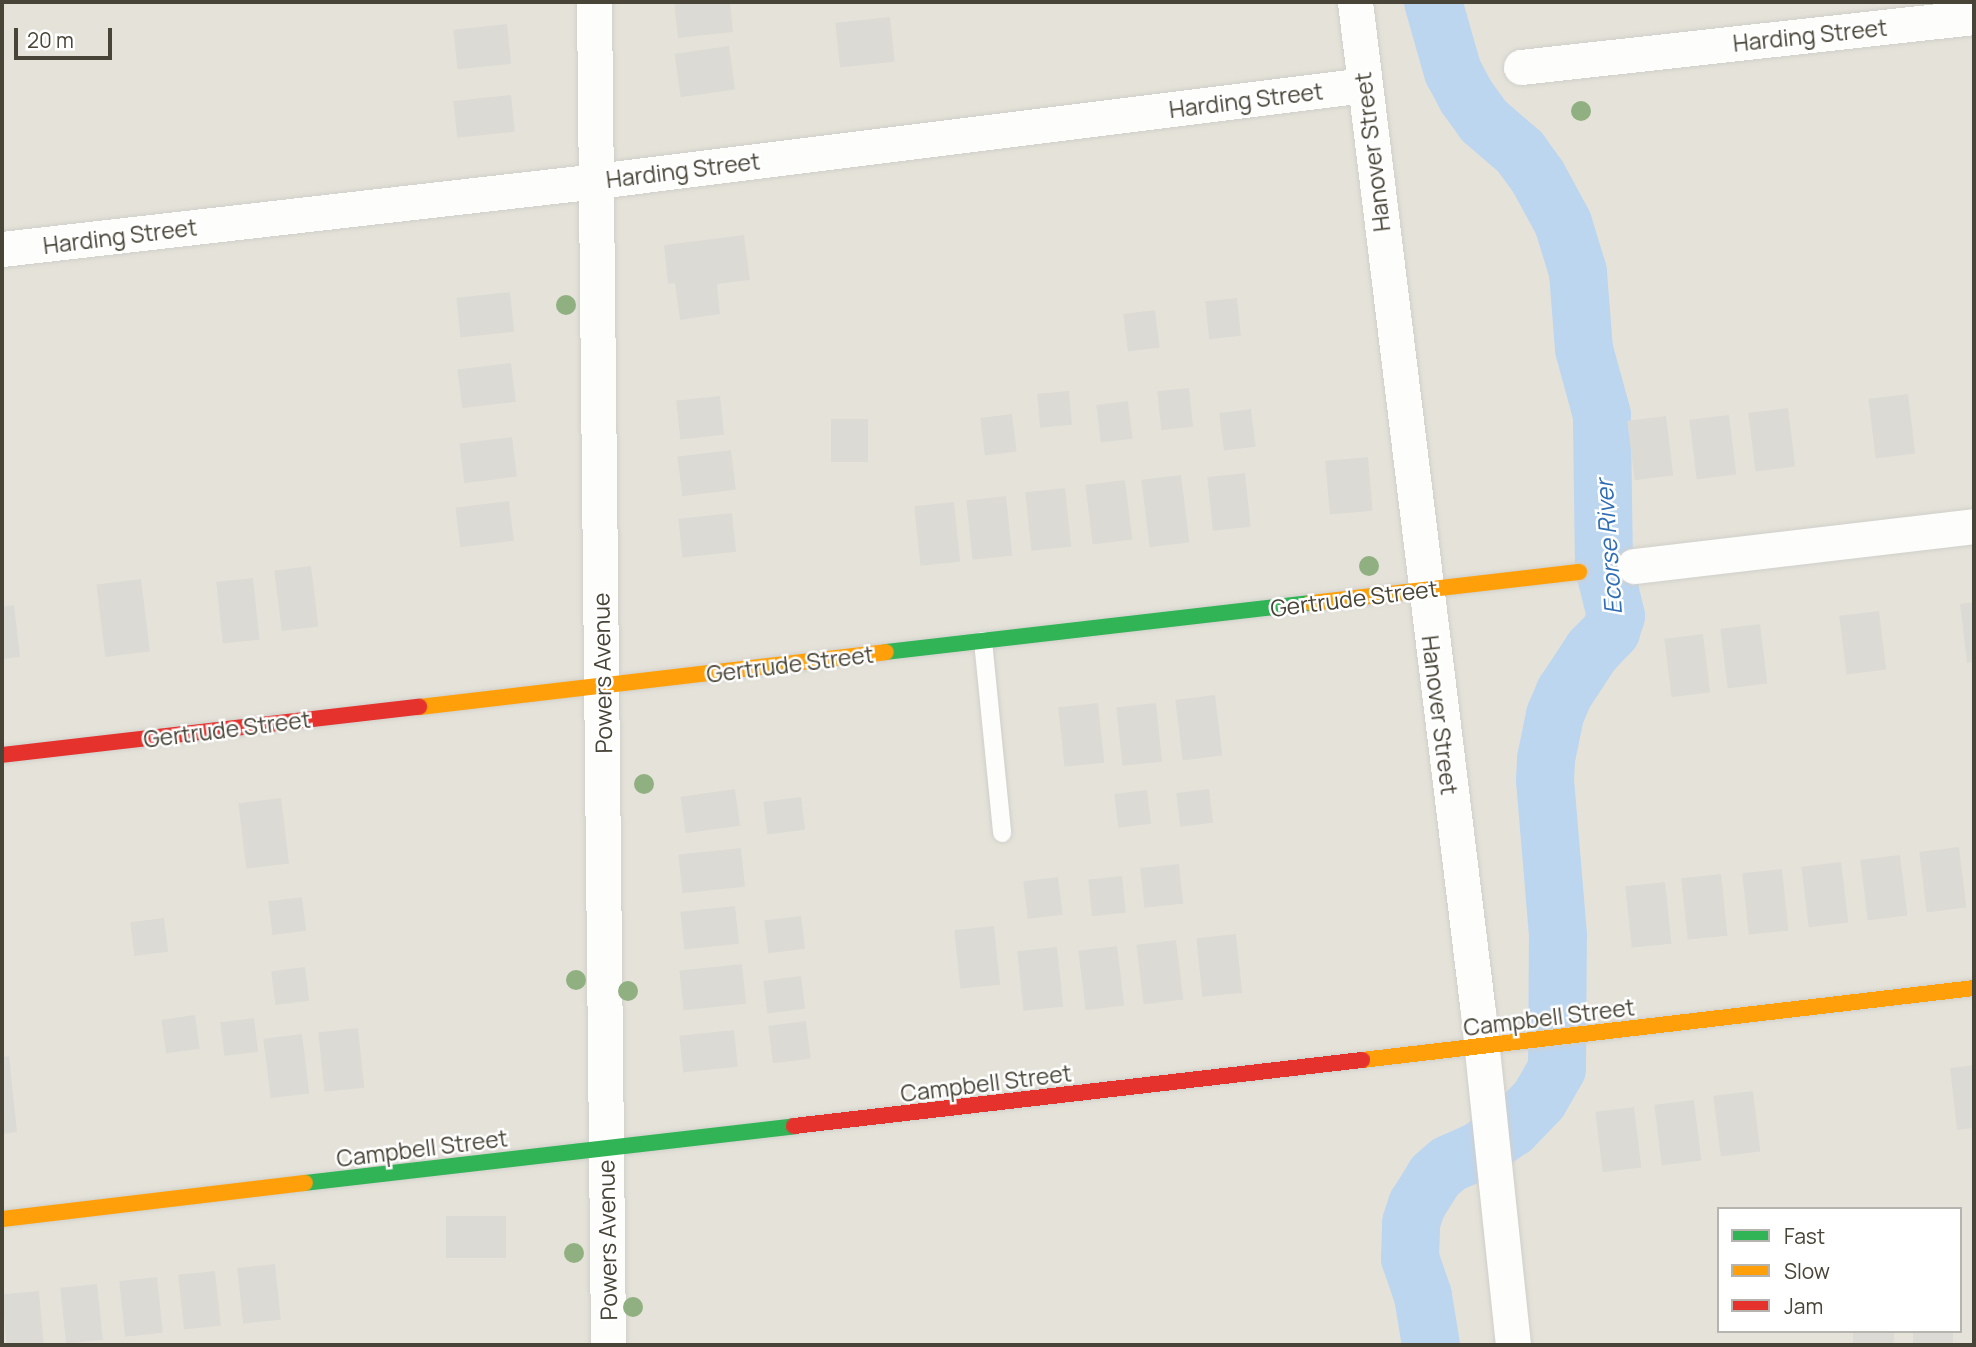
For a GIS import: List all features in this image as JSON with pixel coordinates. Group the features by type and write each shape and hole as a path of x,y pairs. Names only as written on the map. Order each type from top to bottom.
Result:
{"street":[{"name":"Powers Avenue","path":"594,2 608,1345"},
{"name":"Hanover Street","path":"1355,2 1424,590 1482,1048 1513,1345"},
{"name":"Harding Street","path":"1521,67 1974,17"},
{"name":"Harding Street","path":"2,249 597,181 1364,85"},
{"path":"1634,566 1974,526"},
{"name":"Gertrude Street","path":"2,755 1579,572"},
{"name":"Campbell Street","path":"2,1219 1587,1036 1974,988"}],"lane":[{"path":"983,642 1002,833"}],"shaded area":[{"path":"2,2 1974,2 1974,1345 2,1345"}],"building":[{"path":"674,2 730,2 733,32 678,38"},
{"path":"890,17 895,62 840,68 835,23"},
{"path":"507,24 511,64 457,69 453,30"},
{"path":"729,46 735,90 681,97 675,54"},
{"path":"511,95 515,132 457,138 453,101"},
{"path":"744,235 750,280 717,284 720,314 680,320 675,283 668,284 664,245"},
{"path":"510,292 514,332 460,337 456,298"},
{"path":"1237,298 1241,336 1209,339 1205,301"},
{"path":"1155,310 1160,348 1128,352 1123,314"},
{"path":"511,363 516,402 462,408 457,370"},
{"path":"1189,388 1193,427 1161,430 1157,391"},
{"path":"1069,391 1072,425 1040,428 1037,394"},
{"path":"1908,394 1915,454 1876,458 1868,399"},
{"path":"720,396 724,435 680,439 676,401"},
{"path":"1128,401 1133,439 1101,443 1096,405"},
{"path":"1788,408 1795,467 1755,471 1748,413"},
{"path":"1251,409 1256,447 1224,451 1219,413"},
{"path":"1012,414 1017,452 985,456 980,418"},
{"path":"1729,415 1736,475 1697,479 1689,420"},
{"path":"1666,416 1673,476 1635,480 1627,421"},
{"path":"831,419 868,419 868,462 831,462"},
{"path":"512,437 517,477 464,483 459,443"},
{"path":"731,450 736,490 682,496 677,457"},
{"path":"1368,457 1373,511 1330,515 1325,461"},
{"path":"1245,473 1251,527 1213,531 1207,477"},
{"path":"1181,475 1189,542 1150,547 1141,480"},
{"path":"1125,480 1132,540 1093,544 1085,485"},
{"path":"1065,488 1071,547 1031,551 1025,492"},
{"path":"1006,496 1012,556 972,560 966,500"},
{"path":"509,501 514,541 460,547 455,508"},
{"path":"954,502 960,562 920,566 914,506"},
{"path":"732,513 736,552 682,557 678,519"},
{"path":"311,566 318,627 282,631 274,571"},
{"path":"253,578 259,640 223,644 216,582"},
{"path":"141,579 150,651 105,657 96,584"},
{"path":"1974,602 1974,662 1967,663 1960,604"},
{"path":"14,605 20,657 2,659 2,607"},
{"path":"1879,611 1886,670 1846,674 1839,616"},
{"path":"1760,624 1767,684 1728,688 1720,629"},
{"path":"1703,634 1710,693 1671,697 1664,639"},
{"path":"1215,695 1222,756 1183,760 1175,700"},
{"path":"1098,703 1104,763 1064,767 1058,707"},
{"path":"1156,703 1162,762 1122,766 1116,707"},
{"path":"735,789 740,826 686,833 681,797"},
{"path":"1209,789 1213,823 1180,827 1176,793"},
{"path":"1147,790 1151,824 1118,828 1114,794"},
{"path":"801,797 805,830 767,834 763,802"},
{"path":"281,798 289,864 246,869 238,803"},
{"path":"1959,847 1966,908 1927,912 1919,852"},
{"path":"741,848 745,887 682,893 678,855"},
{"path":"1900,855 1907,916 1868,920 1860,860"},
{"path":"1841,862 1848,923 1809,927 1801,867"},
{"path":"1179,864 1183,904 1144,908 1140,868"},
{"path":"1782,869 1788,931 1749,935 1742,873"},
{"path":"1721,874 1727,936 1688,940 1681,878"},
{"path":"1122,876 1126,913 1092,916 1088,880"},
{"path":"1058,877 1063,915 1028,919 1023,881"},
{"path":"1665,882 1671,944 1632,948 1625,886"},
{"path":"302,897 306,931 272,935 268,901"},
{"path":"735,906 739,944 684,950 680,912"},
{"path":"801,916 805,949 768,953 764,921"},
{"path":"164,918 168,952 134,956 130,922"},
{"path":"994,926 1000,985 960,989 954,930"},
{"path":"1236,934 1242,993 1202,997 1196,938"},
{"path":"1176,940 1183,1000 1144,1004 1136,945"},
{"path":"1117,946 1124,1006 1086,1010 1078,951"},
{"path":"1057,947 1063,1007 1023,1011 1017,951"},
{"path":"742,964 746,1004 684,1010 679,971"},
{"path":"305,967 309,1001 275,1005 271,971"},
{"path":"801,976 805,1009 767,1013 763,981"},
{"path":"195,1015 200,1049 166,1053 161,1020"},
{"path":"254,1018 258,1052 224,1056 220,1022"},
{"path":"806,1021 811,1059 773,1063 768,1026"},
{"path":"358,1028 364,1088 324,1092 318,1032"},
{"path":"734,1030 738,1067 683,1073 679,1036"},
{"path":"302,1034 309,1094 271,1098 263,1039"},
{"path":"9,1056 17,1132 2,1134 2,1057"},
{"path":"1974,1065 1974,1128 1957,1130 1950,1068"},
{"path":"1753,1091 1760,1152 1721,1156 1713,1096"},
{"path":"1694,1100 1701,1161 1662,1165 1654,1105"},
{"path":"1634,1107 1641,1168 1603,1172 1595,1112"},
{"path":"446,1216 506,1216 506,1258 446,1258"},
{"path":"275,1264 281,1320 243,1324 237,1268"},
{"path":"215,1271 221,1326 184,1330 178,1275"},
{"path":"157,1277 163,1333 125,1337 119,1281"},
{"path":"97,1284 103,1340 66,1344 60,1288"},
{"path":"39,1291 44,1345 7,1345 2,1294"},
{"path":"1853,1333 1894,1333 1894,1345 1853,1345"},
{"path":"1913,1333 1953,1333 1953,1345 1913,1345"}],"waterway":[{"name":"Ecorse River","path":"1431,1345 1423,1296 1410,1258 1411,1223 1417,1205 1435,1176 1449,1164 1480,1150 1512,1128 1539,1100 1557,1069 1558,935 1545,780 1546,759 1555,715 1565,692 1592,651 1611,631 1616,616 1604,567 1602,415 1584,349 1578,272 1563,223 1538,177 1520,152 1484,121 1453,72 1433,2"}],"traffic: fast":[{"path":"886,652 1311,603"},
{"path":"305,1183 794,1126"}],"traffic: slow":[{"path":"1311,603 1579,572"},
{"path":"419,707 886,652"},
{"path":"1362,1060 1974,988"},
{"path":"2,1219 305,1183"}],"traffic: jam":[{"path":"2,755 419,707"},
{"path":"794,1126 1362,1060"}]}
